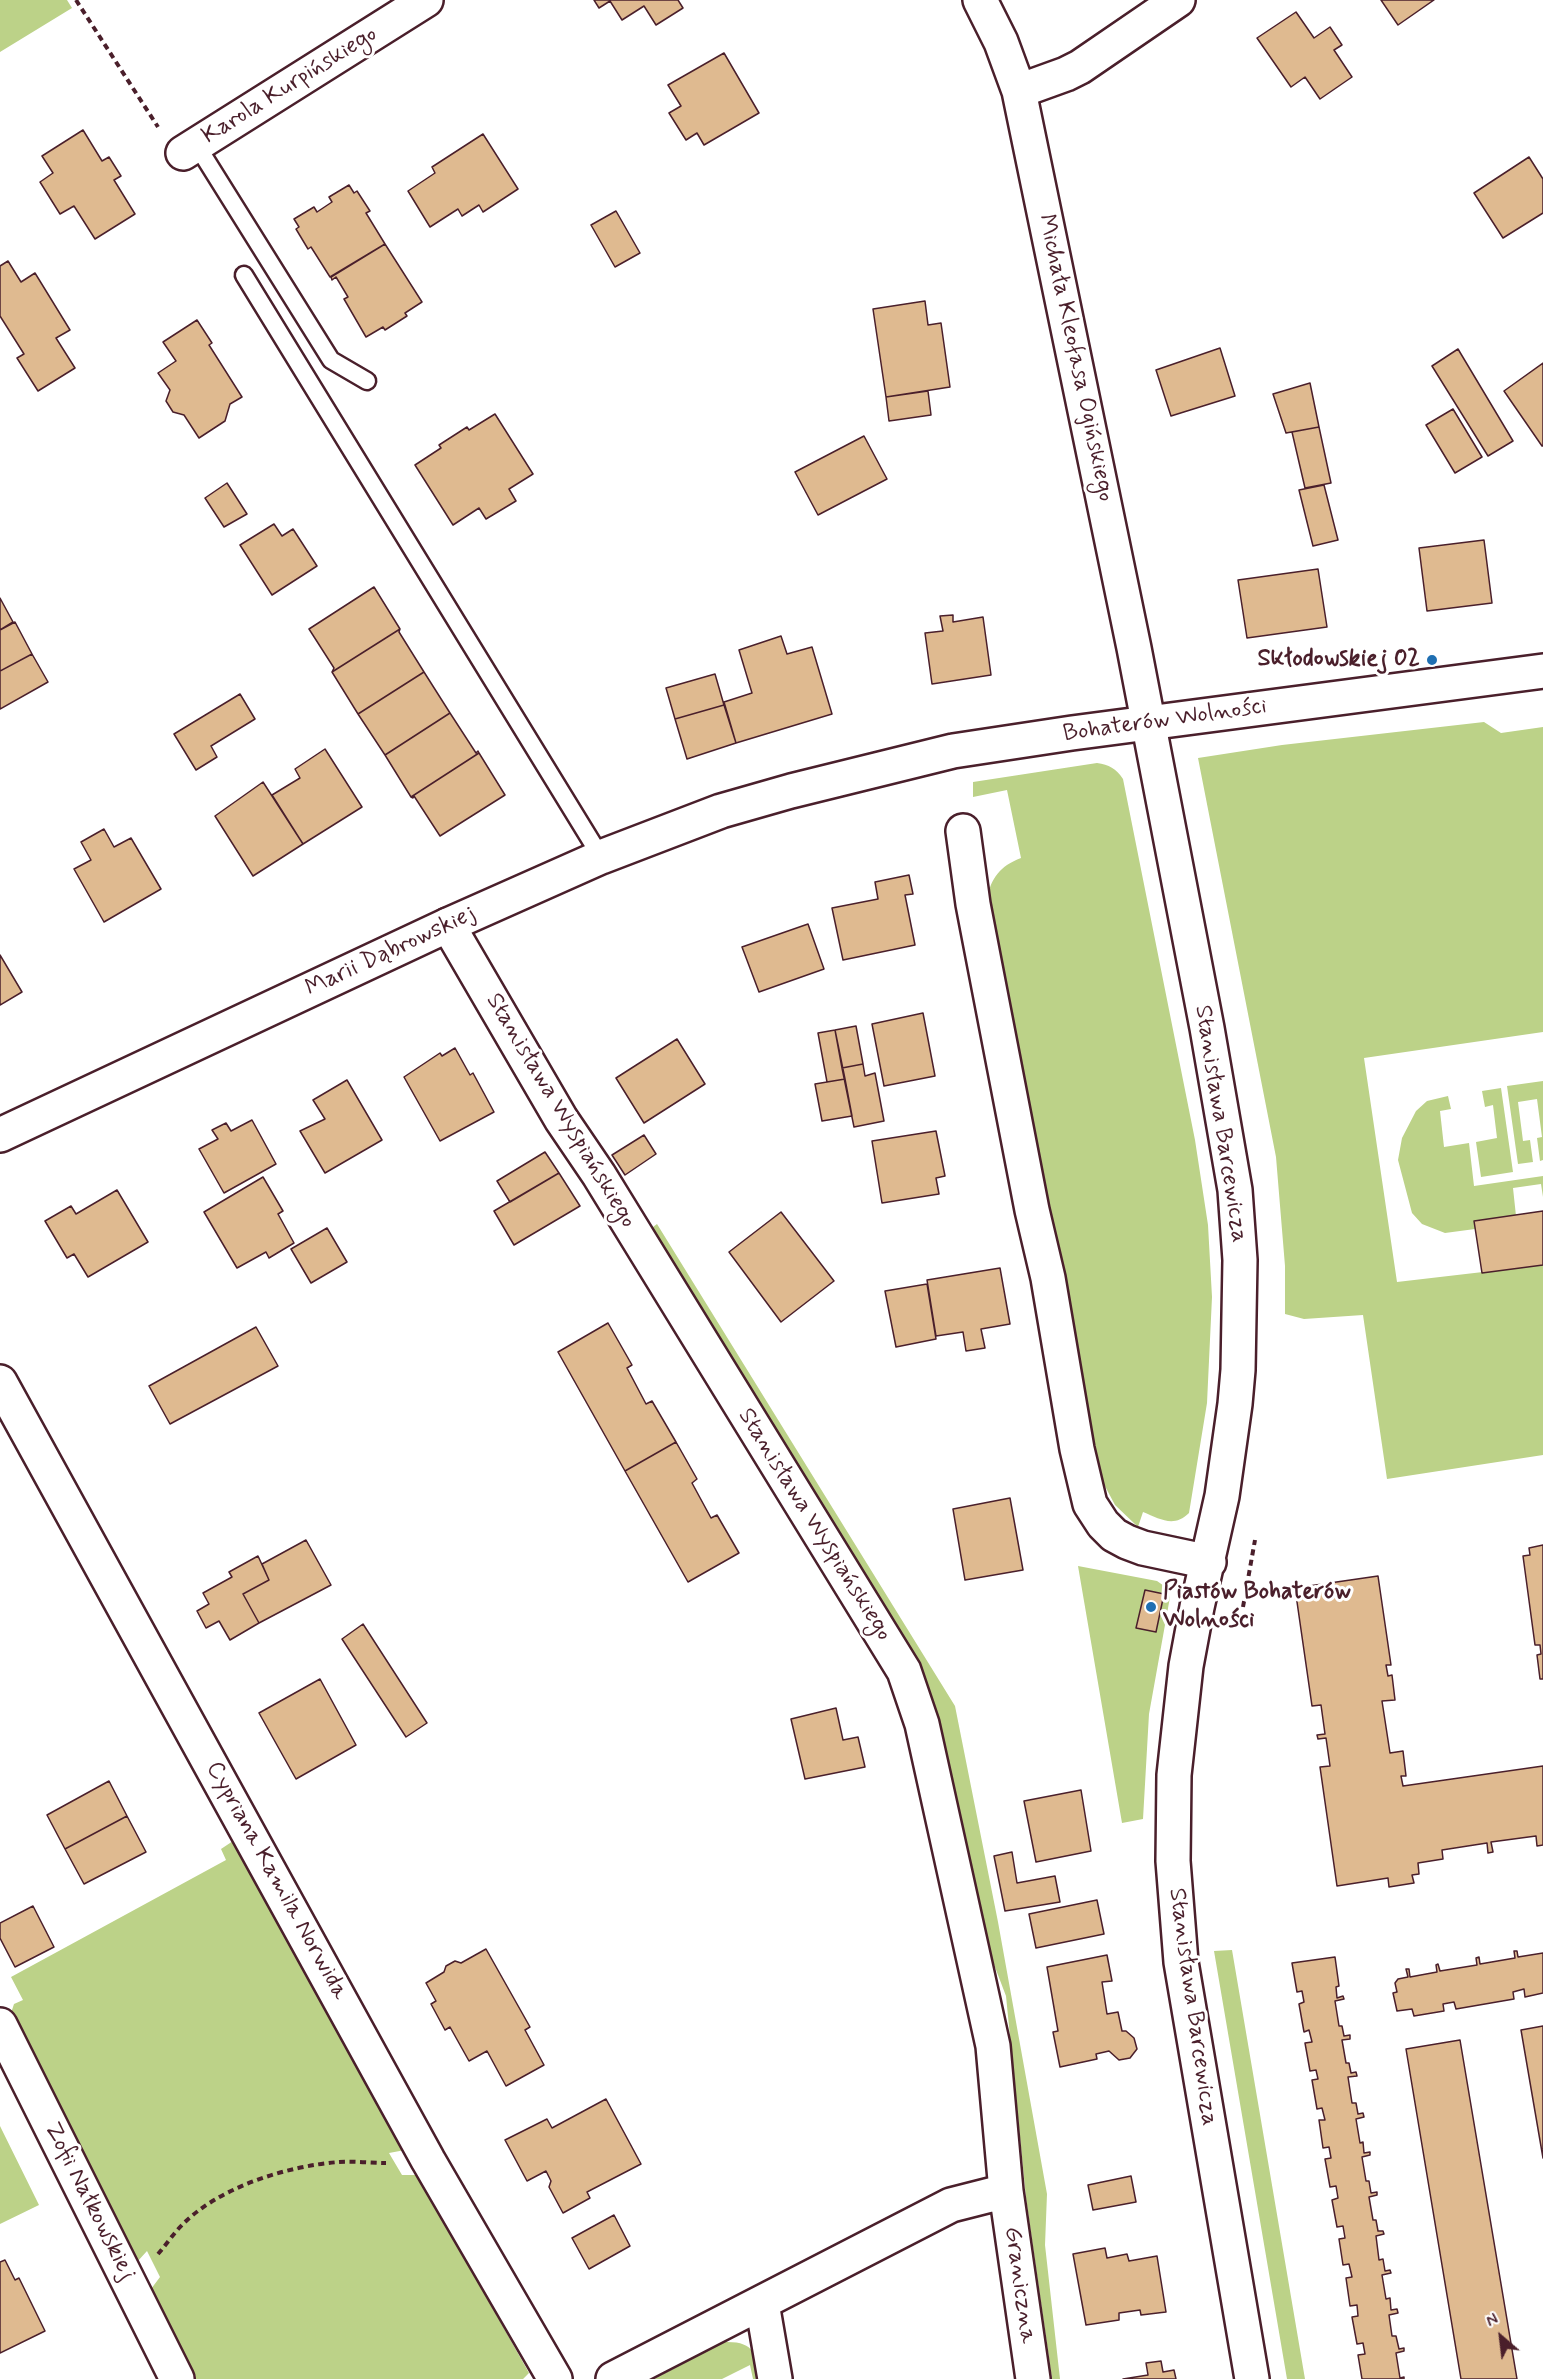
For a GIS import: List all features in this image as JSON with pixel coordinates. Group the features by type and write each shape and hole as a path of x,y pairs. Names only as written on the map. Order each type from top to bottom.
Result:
{"street":[{"name":"Karola Kurpińskiego","path":"190,149 426,0"},
{"name":"Michała Kleofasa Ogińskiego","path":"980,0 1001,42 1020,91 1134,648 1147,724"},
{"path":"1020,91 1080,67 1178,0"},
{"name":"Bohaterów Wolności","path":"791,791 953,751 1543,672"},
{"name":"Stanisława Barcewicza","path":"1147,724 1207,1028 1234,1190 1240,1260 1236,1392 1227,1466 1209,1562 1197,1607 1178,1730 1172,1823 1181,1962 1252,2379"},
{"name":"Marii Dąbrowskiej","path":"0,1135 448,925 601,857 721,812 791,791"},
{"path":"963,831 973,904 1032,1210 1048,1278 1077,1449 1090,1504 1102,1524 1114,1535 1127,1542 1143,1548 1209,1562"},
{"name":"Stanisława Wyspiańskiego","path":"448,925 561,1119 599,1175 904,1671 922,1724 993,2046 1006,2191"},
{"name":"Cypriana Kamila Norwida","path":"0,1382 428,2160 555,2379"},
{"name":"Zofii Nałkowskiej","path":"0,2025 177,2379"},
{"path":"613,2379 951,2205 1006,2191"},
{"name":"Graniczna","path":"1006,2191 1033,2379"},
{"path":"762,2303 776,2379"}],"lane":[{"path":"190,149 331,360 367,381"},
{"path":"244,275 601,857"}],"path":[{"path":"76,0 153,122 190,149"},
{"path":"1243,1607 1256,1539"},
{"path":"131,2287 183,2224 207,2205 236,2188 277,2173 340,2162 409,2163 428,2160"}],"green space":[{"path":"0,0 67,0 72,8 0,52"},
{"path":"1484,722 1501,733 1543,727 1543,1032 1364,1058 1397,1282 1543,1265 1543,1455 1387,1479 1363,1315 1304,1319 1285,1314 1285,1266 1276,1157 1198,758 1282,745"},
{"path":"1097,763 1112,768 1123,779 1195,1140 1208,1225 1212,1297 1207,1403 1189,1513 1178,1520 1167,1521 1143,1512 1138,1527 1115,1505 1098,1473 987,899 994,879 1002,869 1021,858 1007,790 973,797 973,782"},
{"path":"1543,1081 1543,1160 1540,1161 1537,1138 1542,1137 1537,1099 1518,1102 1523,1141 1530,1140 1533,1162 1518,1164 1507,1086"},
{"path":"1501,1088 1513,1172 1481,1177 1476,1142 1497,1138 1493,1105 1485,1107 1482,1091"},
{"path":"1448,1096 1451,1109 1440,1111 1444,1147 1469,1143 1474,1186 1543,1176 1543,1197 1541,1184 1513,1188 1516,1216 1475,1229 1445,1233 1422,1224 1412,1213 1398,1160 1402,1138 1416,1111 1427,1101"},
{"path":"657,1224 955,1706 998,1922 1047,2194 1045,2245 1060,2379 1052,2379 1026,2198 1006,1996 982,1933 941,1748 645,1233"},
{"path":"1078,1566 1157,1581 1167,1588 1170,1597 1149,1714 1143,1819 1122,1823"},
{"path":"233,1841 405,2150 389,2153 402,2175 418,2175 529,2373 523,2379 196,2379 151,2289 160,2277 147,2251 137,2262 11,2013 14,2004 23,2000 11,1977 226,1860 221,1849"},
{"path":"1232,1950 1305,2379 1287,2379 1214,1951"},
{"path":"0,2126 39,2205 0,2224"},
{"path":"724,2342 734,2342 748,2347 755,2356 762,2379 753,2379 750,2365 722,2379 654,2379"}],"building":[{"path":"594,0 678,0 683,8 656,25 644,6 622,20 610,1 599,8"},
{"path":"1381,0 1434,0 1398,25"},
{"path":"1296,12 1314,38 1330,27 1342,45 1334,50 1352,77 1320,99 1305,77 1291,87 1257,38"},
{"path":"724,53 759,113 704,145 697,133 686,140 669,113 681,106 668,85"},
{"path":"83,130 102,161 109,157 121,176 114,180 135,214 95,239 74,206 60,214 40,182 53,173 42,156"},
{"path":"483,134 518,189 483,212 479,205 462,216 458,209 430,227 408,191 435,173 432,167"},
{"path":"1529,157 1543,179 1543,213 1503,238 1474,193"},
{"path":"349,185 354,193 357,191 370,211 366,213 385,244 330,277 311,247 308,249 296,229 299,227 294,219 314,207 317,212 332,202 329,197"},
{"path":"616,211 640,253 615,267 591,225"},
{"path":"385,244 422,302 405,313 407,316 385,330 383,327 366,337 344,299 348,297 336,277 332,280 331,277"},
{"path":"8,261 21,282 35,273 70,330 56,338 75,368 38,391 17,358 24,354 0,316 0,266"},
{"path":"925,301 928,325 941,323 950,387 886,397 873,309"},
{"path":"197,320 212,343 209,345 242,397 230,404 225,421 199,438 184,415 173,412 166,401 170,390 158,373 176,361 163,342"},
{"path":"1220,348 1235,396 1171,416 1156,370"},
{"path":"1458,349 1513,441 1488,456 1432,366"},
{"path":"1543,363 1543,446 1542,446 1504,391"},
{"path":"1310,383 1319,427 1286,433 1273,394"},
{"path":"928,391 931,415 889,421 886,397"},
{"path":"1453,409 1482,457 1455,473 1426,425"},
{"path":"495,414 533,474 509,489 516,501 486,519 479,508 453,525 415,465 441,448 439,445 467,427 469,430"},
{"path":"1319,427 1331,483 1305,488 1292,432"},
{"path":"864,436 887,479 818,515 795,472"},
{"path":"227,483 247,514 224,527 205,498"},
{"path":"1324,485 1338,540 1313,546 1299,490"},
{"path":"274,524 282,536 293,529 317,566 272,595 240,545"},
{"path":"1484,540 1492,603 1427,611 1419,548"},
{"path":"1318,569 1327,627 1247,638 1238,580"},
{"path":"374,587 400,629 332,672 334,668 309,629"},
{"path":"0,598 13,622 0,630"},
{"path":"953,615 953,622 983,617 991,675 932,684 925,633 943,631 940,616"},
{"path":"15,622 32,654 0,671 0,630"},
{"path":"400,629 399,632 424,672 358,714 332,672"},
{"path":"781,636 787,654 812,647 832,714 736,743 724,702 752,693 739,650"},
{"path":"32,654 48,682 0,709 0,671"},
{"path":"424,672 450,713 385,755 358,714"},
{"path":"715,674 724,705 675,719 666,688"},
{"path":"240,694 255,719 211,746 217,757 196,770 174,734"},
{"path":"724,705 736,743 687,759 675,719"},
{"path":"450,713 476,753 478,751 479,753 411,797 385,755"},
{"path":"325,749 362,807 303,844 272,795 300,778 295,769"},
{"path":"479,753 505,795 440,836 414,796 411,797"},
{"path":"263,782 303,844 253,876 215,816"},
{"path":"104,829 114,847 131,838 161,889 104,922 74,869 91,860 81,842"},
{"path":"909,875 913,894 905,895 915,945 843,960 832,908 878,899 875,882"},
{"path":"808,924 824,969 759,992 742,947"},
{"path":"0,955 22,992 0,1005"},
{"path":"923,1013 935,1076 884,1086 872,1024"},
{"path":"856,1026 863,1064 842,1068 835,1030"},
{"path":"835,1030 845,1079 827,1082 818,1033"},
{"path":"677,1039 705,1084 644,1123 616,1078"},
{"path":"455,1048 470,1075 473,1073 494,1112 440,1141 404,1077 440,1053 442,1056"},
{"path":"863,1064 865,1076 875,1073 884,1121 854,1127 842,1068"},
{"path":"845,1079 852,1116 822,1121 815,1084"},
{"path":"347,1080 382,1140 325,1173 300,1131 325,1119 313,1100"},
{"path":"252,1120 276,1164 224,1193 199,1149 218,1139 212,1130 226,1123 231,1131"},
{"path":"936,1131 945,1176 936,1178 939,1194 882,1203 872,1141"},
{"path":"644,1135 656,1154 625,1175 612,1155"},
{"path":"545,1152 559,1173 510,1202 497,1181"},
{"path":"559,1173 580,1206 514,1245 494,1211"},
{"path":"263,1177 283,1211 278,1214 294,1243 269,1258 266,1252 237,1268 204,1212"},
{"path":"117,1190 148,1242 88,1277 74,1254 67,1258 45,1221 71,1206 76,1214"},
{"path":"1543,1211 1543,1265 1482,1273 1474,1221"},
{"path":"781,1212 834,1281 781,1322 729,1252"},
{"path":"327,1228 347,1262 311,1283 291,1249"},
{"path":"1000,1268 1010,1324 981,1329 985,1348 966,1351 963,1332 936,1336 927,1280"},
{"path":"927,1284 936,1339 896,1347 885,1291"},
{"path":"608,1323 632,1365 627,1368 646,1404 652,1401 676,1442 625,1471 558,1352"},
{"path":"256,1327 278,1366 170,1424 149,1386"},
{"path":"676,1442 697,1479 692,1483 711,1518 717,1515 739,1553 688,1582 625,1471"},
{"path":"1010,1498 1023,1570 965,1580 953,1509"},
{"path":"306,1540 331,1585 259,1623 243,1594 269,1580 262,1564"},
{"path":"1543,1545 1543,1679 1540,1679 1537,1655 1541,1654 1540,1645 1535,1645 1523,1556 1530,1555 1529,1548"},
{"path":"258,1556 269,1580 243,1594 259,1623 230,1640 219,1621 206,1628 197,1611 209,1604 203,1593 232,1577 229,1572"},
{"path":"1378,1576 1391,1665 1386,1665 1388,1676 1392,1675 1395,1700 1382,1701 1390,1753 1403,1751 1406,1776 1401,1776 1403,1786 1543,1766 1543,1845 1537,1846 1536,1836 1491,1842 1493,1852 1488,1853 1487,1843 1442,1850 1443,1859 1418,1863 1419,1874 1412,1875 1414,1883 1389,1887 1388,1878 1337,1886 1320,1767 1330,1766 1326,1738 1318,1739 1317,1735 1325,1734 1321,1705 1312,1706 1295,1588"},
{"name":"Piastów Bohaterów Wolności","path":"1145,1590 1164,1594 1156,1632 1136,1628"},
{"path":"363,1624 427,1723 406,1737 342,1639"},
{"path":"320,1679 356,1745 296,1779 259,1713"},
{"path":"836,1708 843,1740 858,1737 865,1767 805,1779 791,1719"},
{"path":"109,1781 127,1816 65,1849 47,1815"},
{"path":"1081,1790 1091,1851 1036,1862 1024,1801"},
{"path":"127,1816 146,1852 84,1884 65,1849"},
{"path":"1012,1852 1017,1883 1055,1876 1060,1902 1005,1911 994,1856"},
{"path":"1097,1900 1104,1934 1036,1948 1029,1914"},
{"path":"33,1906 54,1947 15,1967 0,1938 0,1923"},
{"path":"486,1949 530,2027 525,2030 544,2065 506,2086 487,2051 469,2061 450,2027 445,2030 431,2004 436,2001 426,1983 444,1972 446,1966 455,1961 461,1963"},
{"path":"1514,1951 1517,1951 1518,1957 1543,1953 1543,1993 1525,1997 1524,1989 1513,1992 1514,1999 1456,2009 1454,2002 1443,2004 1444,2011 1414,2016 1412,2009 1397,2011 1393,1993 1397,1992 1395,1983 1398,1979 1408,1977 1406,1969 1409,1969 1410,1977 1437,1972 1436,1965 1438,1964 1440,1971 1477,1965 1476,1958 1479,1957 1480,1964 1515,1958"},
{"path":"1107,1955 1112,1981 1102,1982 1107,2014 1118,2012 1122,2031 1126,2031 1134,2038 1137,2049 1130,2058 1119,2060 1109,2051 1096,2054 1097,2059 1060,2067 1053,2032 1058,2031 1047,1967"},
{"path":"1335,1957 1339,1986 1336,1987 1337,1998 1343,1996 1344,1999 1335,2001 1339,2026 1342,2026 1344,2036 1350,2035 1350,2039 1342,2040 1346,2063 1349,2063 1351,2073 1356,2072 1357,2076 1348,2077 1352,2103 1356,2103 1358,2114 1363,2113 1364,2117 1356,2119 1364,2153 1370,2152 1370,2155 1362,2157 1366,2181 1369,2181 1371,2193 1377,2192 1377,2195 1369,2197 1373,2220 1376,2220 1378,2231 1383,2231 1384,2234 1376,2236 1379,2260 1383,2259 1385,2271 1390,2270 1391,2273 1382,2275 1386,2299 1390,2298 1391,2310 1397,2309 1398,2313 1389,2315 1392,2336 1396,2336 1399,2349 1404,2348 1404,2351 1396,2353 1400,2378 1404,2377 1404,2379 1362,2379 1358,2355 1365,2354 1363,2343 1357,2344 1352,2317 1358,2316 1357,2305 1350,2306 1346,2278 1352,2277 1349,2264 1343,2265 1339,2239 1345,2238 1343,2226 1337,2227 1332,2200 1338,2198 1336,2186 1330,2187 1325,2159 1331,2158 1329,2147 1323,2148 1319,2120 1325,2120 1322,2108 1317,2109 1312,2080 1318,2079 1316,2070 1310,2071 1305,2043 1312,2042 1309,2030 1304,2032 1299,2004 1304,2002 1302,1991 1297,1992 1292,1963"},
{"path":"1543,2026 1543,2158 1521,2030"},
{"path":"1460,2040 1517,2379 1461,2379 1406,2049"},
{"path":"606,2099 641,2164 587,2192 590,2198 563,2213 549,2187 551,2181 546,2171 527,2181 505,2140 547,2119 552,2128"},
{"path":"1131,2176 1136,2202 1093,2210 1088,2185"},
{"path":"614,2215 630,2246 589,2269 572,2238"},
{"path":"1105,2248 1107,2258 1127,2254 1129,2261 1157,2256 1166,2312 1141,2315 1140,2310 1119,2313 1119,2320 1086,2325 1073,2254"},
{"path":"5,2260 15,2280 19,2278 45,2331 0,2353 0,2262"},
{"path":"1161,2361 1163,2372 1174,2370 1176,2379 1123,2379 1148,2375 1146,2363"}],"place":[{"name":"Skłodowskiej 02","path":"1432,660"},
{"name":"Piastów Bohaterów Wolności","path":"1151,1607"}]}
